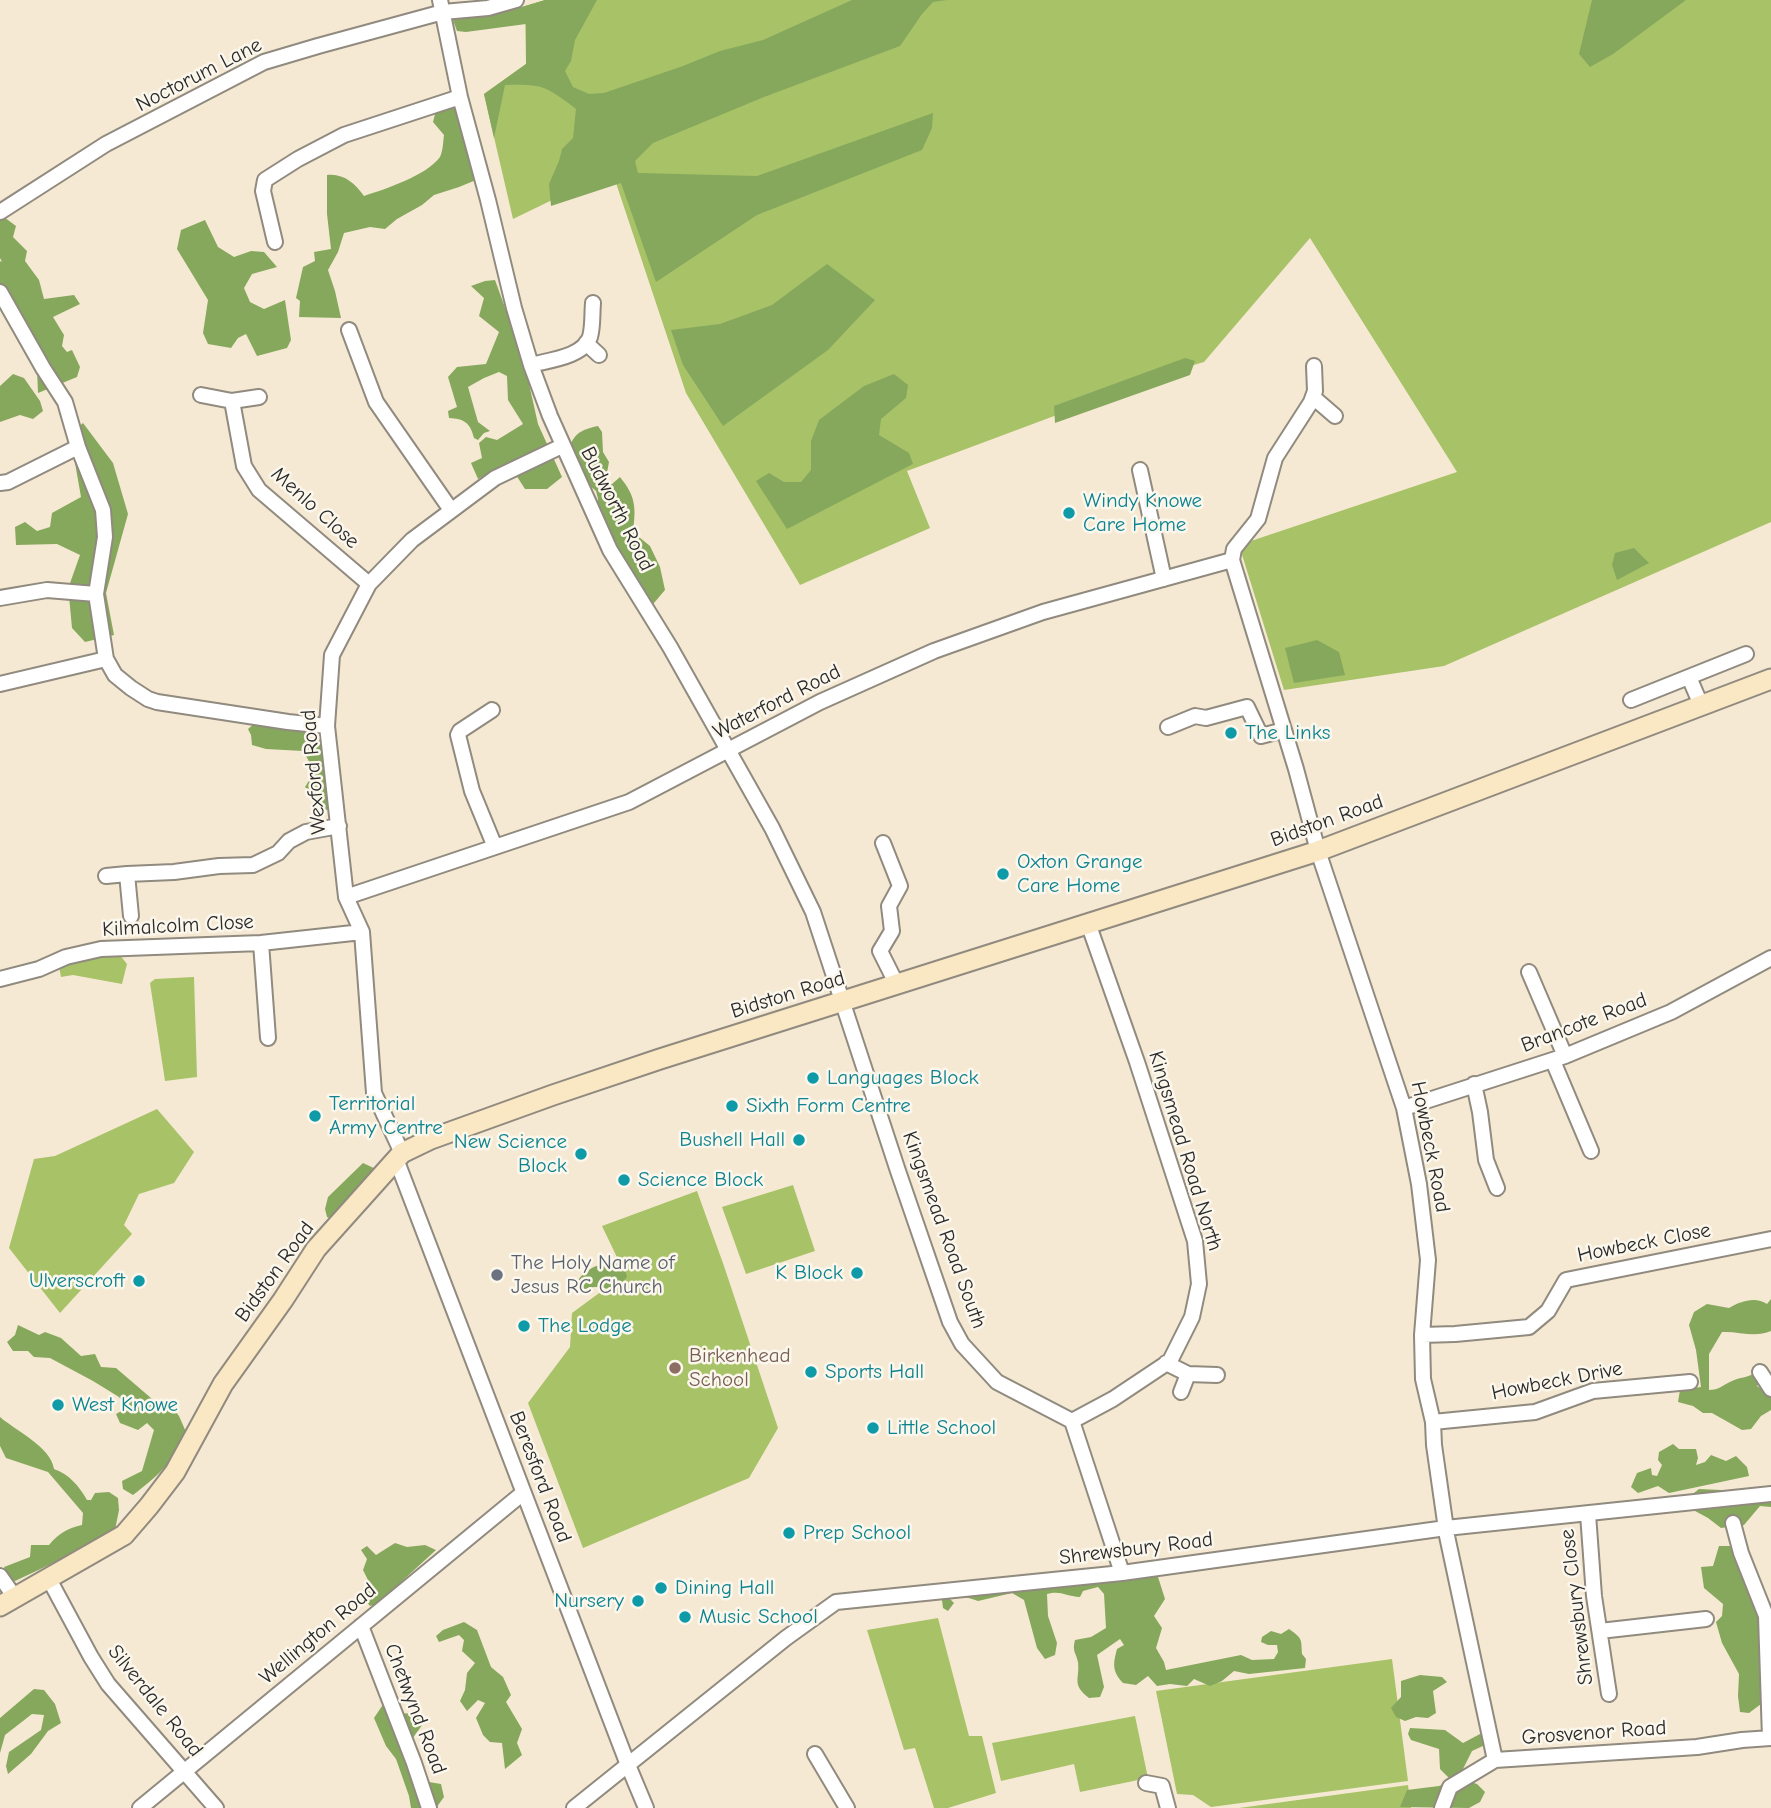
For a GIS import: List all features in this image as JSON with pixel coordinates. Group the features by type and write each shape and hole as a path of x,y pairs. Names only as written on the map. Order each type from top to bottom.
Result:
{"main road":[{"name":"Bidston Road","path":"7,1601 124,1535 175,1472 223,1384 316,1249 399,1156 432,1139 553,1095 1318,851 1771,679"}],"street":[{"name":"Noctorum Lane","path":"0,212 106,144 264,62 441,6 516,0"},
{"name":"Budworth Road","path":"441,6 460,97 514,308 531,365 562,446 610,550 670,647 772,828 813,912 843,1002"},
{"path":"275,242 264,191 265,180 344,135 460,97"},
{"path":"0,292 65,402 78,447 103,510 105,537 96,594 106,659 115,675 148,699 157,702 327,726"},
{"path":"531,365 570,354 586,343 590,336 593,303"},
{"path":"349,330 376,402 451,510"},
{"path":"586,343 599,355"},
{"path":"1231,560 1234,549 1258,519 1275,458 1313,397 1314,366"},
{"path":"201,395 232,401 260,397"},
{"path":"1313,397 1335,416"},
{"name":"Menlo Close","path":"232,401 244,466 259,489 369,584"},
{"name":"Wexford Road","path":"399,1156 374,1093 362,932 346,897 327,726 332,655 369,584 412,540 495,478 562,446"},
{"path":"0,483 8,482 78,447"},
{"path":"1140,470 1164,579"},
{"name":"Waterford Road","path":"346,897 629,802 820,702 934,651 1043,612 1231,560"},
{"name":"Howbeck Road","path":"1231,560 1318,851 1404,1108 1419,1184 1428,1260 1422,1335 1423,1379 1433,1422 1446,1528 1495,1760"},
{"path":"0,598 47,590 96,594"},
{"path":"1631,700 1746,654"},
{"path":"0,684 106,659"},
{"path":"1689,677 1700,705"},
{"path":"1168,727 1195,716 1206,718 1247,707 1261,736 1284,730"},
{"path":"492,710 460,730 458,735 472,791 495,848"},
{"path":"106,876 253,864 278,853 289,841 306,832 339,826"},
{"path":"883,844 900,886 888,906 892,932 880,951 897,985"},
{"name":"Kilmalcolm Close","path":"127,874 131,916"},
{"name":"Kingsmead Road North","path":"1072,1421 1113,1399 1170,1361 1192,1317 1199,1284 1195,1241 1137,1062 1088,923"},
{"name":"Kilmalcolm Close","path":"0,979 38,969 66,957 102,949 261,943 362,932"},
{"path":"261,943 268,1038"},
{"name":"Brancote Road","path":"1404,1108 1559,1058 1671,1012 1771,958"},
{"path":"1529,972 1591,1151"},
{"name":"Kingsmead Road South","path":"843,1002 950,1322 962,1344 997,1382 1072,1421"},
{"path":"1474,1084 1486,1160 1497,1188"},
{"name":"Beresford Road","path":"399,1156 523,1493 646,1808"},
{"name":"Howbeck Close","path":"1422,1335 1455,1335 1529,1327 1548,1311 1566,1280 1771,1239"},
{"path":"1166,1363 1188,1374 1217,1375"},
{"path":"1760,1372 1771,1389"},
{"path":"1181,1392 1188,1374"},
{"name":"Howbeck Drive","path":"1433,1422 1535,1412 1593,1391 1690,1382"},
{"path":"1072,1421 1122,1573"},
{"name":"Wellington Road","path":"141,1808 523,1493"},
{"name":"Shrewsbury Road","path":"574,1808 786,1638 836,1602 1122,1573 1446,1528 1771,1494"},
{"name":"Shrewsbury Close","path":"1588,1514 1594,1596 1609,1694"},
{"path":"1733,1523 1741,1553 1769,1616 1770,1738"},
{"path":"0,1576 7,1601"},
{"name":"Silverdale Road","path":"49,1579 90,1657 108,1684 216,1808"},
{"path":"1600,1631 1706,1619"},
{"name":"Chetwynd Road","path":"361,1626 429,1808"},
{"name":"Grosvenor Road","path":"1442,1808 1450,1787 1495,1760 1697,1747 1770,1738"},
{"path":"816,1754 847,1808"},
{"path":"1146,1783 1162,1786 1168,1808"}],"green space":[{"path":"545,0 1771,0 1771,522 1444,666 1284,690 1239,545 1457,472 1310,238 1204,362 907,471 930,528 800,585 686,393 612,171 513,219 484,94 526,64 525,6"},
{"path":"545,0 597,0 575,40 571,61 565,71 573,87 589,94 604,93 720,51 763,40 852,0 947,0 933,2 900,46 764,97 653,143 635,161 638,173 757,176 933,113 932,128 922,150 757,215 656,282 621,183 551,206 549,184 562,149 573,138 576,109 544,88 505,85 494,138 484,94 526,64 526,24 466,32 457,31 453,20"},
{"path":"1592,0 1686,0 1613,54 1590,67 1579,54"},
{"path":"456,96 481,178 434,195 385,229 370,227 344,233 328,270 341,318 299,317 300,301 296,298 303,267 315,261 314,252 331,249 327,214 327,175 348,180 364,196 405,181 425,170 440,157 442,149 444,135 433,122 436,110"},
{"path":"4,217 16,226 13,237 27,251 25,261 39,280 44,299 74,295 80,304 53,317 64,335 62,346 67,352 72,350 80,367 77,377 38,393 37,369 26,354 10,318 0,304 0,219"},
{"path":"205,220 218,247 234,257 251,251 264,252 277,267 252,274 244,288 250,302 264,309 285,300 291,340 287,348 257,356 246,334 238,338 231,348 208,344 203,333 208,300 177,249 181,230"},
{"path":"827,264 875,300 828,350 723,426 683,365 671,330 720,324 772,305"},
{"path":"495,280 523,357 538,424 562,477 547,489 525,489 516,475 492,472 478,479 471,463 482,458 479,443 486,437 497,440 523,424 508,400 507,376 499,372 468,387 478,422 490,431 478,440 474,438 466,422 449,418 448,411 457,407 448,377 457,367 486,364 499,332 479,316 484,298 471,286"},
{"path":"1185,358 1195,361 1190,375 1055,423 1054,406"},
{"path":"13,374 24,378 40,401 43,411 33,419 20,415 0,422 0,386"},
{"path":"894,374 908,385 906,398 881,419 879,435 909,453 913,464 787,529 756,481 769,473 784,482 801,482 811,470 811,441 819,420 864,386"},
{"path":"83,423 113,463 128,514 106,593 114,635 85,642 72,628 69,596 69,586 80,555 57,544 16,545 15,527 25,522 37,531 50,527 52,513 81,497 73,432"},
{"path":"598,426 602,432 603,452 609,462 605,484 612,484 620,477 625,484 634,503 633,532 650,546 660,567 665,590 648,610 618,580 619,564 595,519 598,499 596,491 582,479 567,457 576,435"},
{"path":"1634,548 1649,563 1617,580 1612,565 1615,553"},
{"path":"1317,640 1339,652 1345,675 1294,683 1285,648"},
{"path":"255,723 303,728 309,737 324,742 333,808 322,811 314,804 315,796 305,787 312,769 303,751 266,749 252,745 248,729"},
{"path":"116,950 127,964 122,984 73,975 61,977 58,961"},
{"path":"194,977 197,1077 165,1081 150,983 155,979"},
{"path":"157,1109 194,1152 174,1183 139,1194 124,1225 132,1234 60,1313 9,1248 34,1159 55,1156"},
{"path":"363,1163 380,1171 334,1220 327,1217 325,1209 328,1197"},
{"path":"793,1185 815,1251 746,1274 722,1207"},
{"path":"697,1191 778,1428 749,1478 583,1548 528,1403 570,1347 572,1313 625,1274 602,1226"},
{"path":"609,1262 623,1262 627,1277 623,1282 612,1288 593,1287 577,1292 575,1285 585,1272"},
{"path":"1771,1299 1771,1331 1753,1334 1722,1332 1709,1354 1709,1390 1755,1373 1762,1379 1757,1386 1771,1395 1771,1410 1761,1416 1751,1429 1742,1430 1712,1413 1703,1413 1693,1406 1678,1402 1680,1390 1701,1387 1696,1350 1689,1325 1694,1312 1707,1304 1729,1308 1748,1300 1767,1304"},
{"path":"18,1325 39,1335 45,1332 61,1338 81,1356 95,1354 101,1367 116,1368 159,1407 170,1405 179,1416 186,1432 177,1451 157,1475 133,1495 123,1489 122,1481 142,1471 154,1430 147,1423 138,1430 120,1423 116,1414 127,1408 119,1397 93,1381 50,1358 34,1357 28,1351 13,1351 7,1342 15,1335"},
{"path":"0,1417 40,1447 47,1454 54,1469 73,1481 87,1500 91,1500 95,1493 109,1492 118,1498 119,1510 115,1530 83,1549 15,1581 7,1577 4,1567 30,1557 31,1545 49,1545 64,1532 82,1525 83,1513 48,1472 6,1458 0,1446"},
{"path":"1673,1444 1679,1449 1696,1449 1696,1465 1705,1462 1711,1455 1726,1461 1736,1456 1747,1467 1749,1476 1669,1493 1658,1486 1638,1493 1631,1487 1637,1473 1651,1468 1652,1475 1657,1476 1662,1465 1658,1460 1659,1452"},
{"path":"1771,1486 1771,1507 1760,1506 1744,1525 1721,1528 1695,1511 1690,1496 1699,1489 1744,1491"},
{"path":"395,1543 407,1547 425,1545 436,1550 377,1604 370,1606 361,1595 369,1582 363,1570 367,1559 361,1550 367,1546 376,1555"},
{"path":"1719,1546 1730,1546 1737,1555 1761,1619 1761,1704 1749,1713 1740,1712 1739,1674 1722,1643 1716,1622 1722,1616 1723,1604 1704,1588 1701,1567 1713,1566"},
{"path":"1145,1567 1158,1577 1165,1599 1154,1616 1162,1628 1156,1648 1166,1670 1241,1655 1252,1660 1274,1659 1278,1652 1277,1645 1261,1642 1262,1637 1271,1631 1281,1634 1289,1629 1300,1640 1302,1654 1306,1659 1305,1668 1249,1674 1234,1671 1222,1681 1210,1686 1194,1679 1187,1686 1157,1686 1148,1676 1136,1685 1123,1683 1114,1667 1117,1649 1124,1645 1120,1639 1097,1655 1104,1687 1100,1697 1089,1698 1078,1685 1078,1662 1074,1647 1075,1640 1091,1637 1106,1628 1104,1594 1098,1587 1083,1591 1080,1597 1047,1594 1048,1616 1057,1643 1055,1655 1045,1659 1037,1648 1024,1600 1012,1593 978,1601 964,1597 954,1598 950,1599 954,1603 948,1611 943,1608 942,1600 948,1588"},
{"path":"938,1618 969,1736 982,1736 996,1793 948,1808 934,1808 915,1748 904,1750 867,1630"},
{"path":"464,1622 477,1630 491,1667 503,1677 511,1695 506,1702 522,1729 517,1743 522,1755 505,1769 502,1743 490,1742 483,1735 476,1718 485,1703 478,1700 467,1711 460,1701 465,1690 467,1673 475,1663 462,1651 464,1640 459,1635 439,1642 436,1636 443,1630"},
{"path":"1392,1659 1408,1781 1211,1807 1193,1795 1177,1794 1156,1691"},
{"path":"1420,1675 1442,1677 1447,1682 1433,1691 1436,1713 1428,1718 1416,1717 1405,1721 1396,1717 1391,1708 1401,1697 1401,1681"},
{"path":"34,1689 44,1690 55,1704 61,1723 48,1731 31,1754 8,1774 6,1766 9,1752 41,1730 44,1715 32,1714 5,1735 0,1753 0,1718"},
{"path":"382,1706 395,1707 400,1713 415,1714 425,1719 410,1744 422,1776 429,1782 441,1784 444,1797 436,1808 411,1808 396,1759 386,1746 374,1718"},
{"path":"1135,1716 1148,1778 1080,1792 1074,1764 1001,1781 992,1743"},
{"path":"1410,1728 1445,1730 1463,1743 1480,1734 1486,1740 1485,1745 1472,1751 1461,1773 1449,1778 1440,1769 1439,1749 1411,1740 1408,1734"},
{"path":"1459,1778 1477,1784 1485,1792 1480,1802 1469,1808 1400,1807 1407,1790 1439,1786"},
{"path":"1408,1785 1411,1808 1239,1808"}],"place":[{"name":"Windy Knowe Care Home","path":"1069,513"},
{"name":"The Links","path":"1231,733"},
{"name":"Oxton Grange Care Home","path":"1003,874"},
{"name":"Languages Block","path":"813,1078"},
{"name":"Sixth Form Centre","path":"732,1106"},
{"name":"Territorial Army Centre","path":"315,1116"},
{"name":"Bushell Hall","path":"799,1140"},
{"name":"New Science Block","path":"581,1154"},
{"name":"Science Block","path":"624,1180"},
{"name":"K Block","path":"857,1273"},
{"name":"The Holy Name of Jesus RC Church","path":"497,1275"},
{"name":"Ulverscroft","path":"139,1281"},
{"name":"The Lodge","path":"524,1326"},
{"name":"Birkenhead School","path":"675,1368"},
{"name":"Sports Hall","path":"811,1372"},
{"name":"West Knowe","path":"58,1405"},
{"name":"Little School","path":"873,1428"},
{"name":"Prep School","path":"789,1533"},
{"name":"Dining Hall","path":"661,1588"},
{"name":"Nursery","path":"638,1601"},
{"name":"Music School","path":"685,1617"}]}
